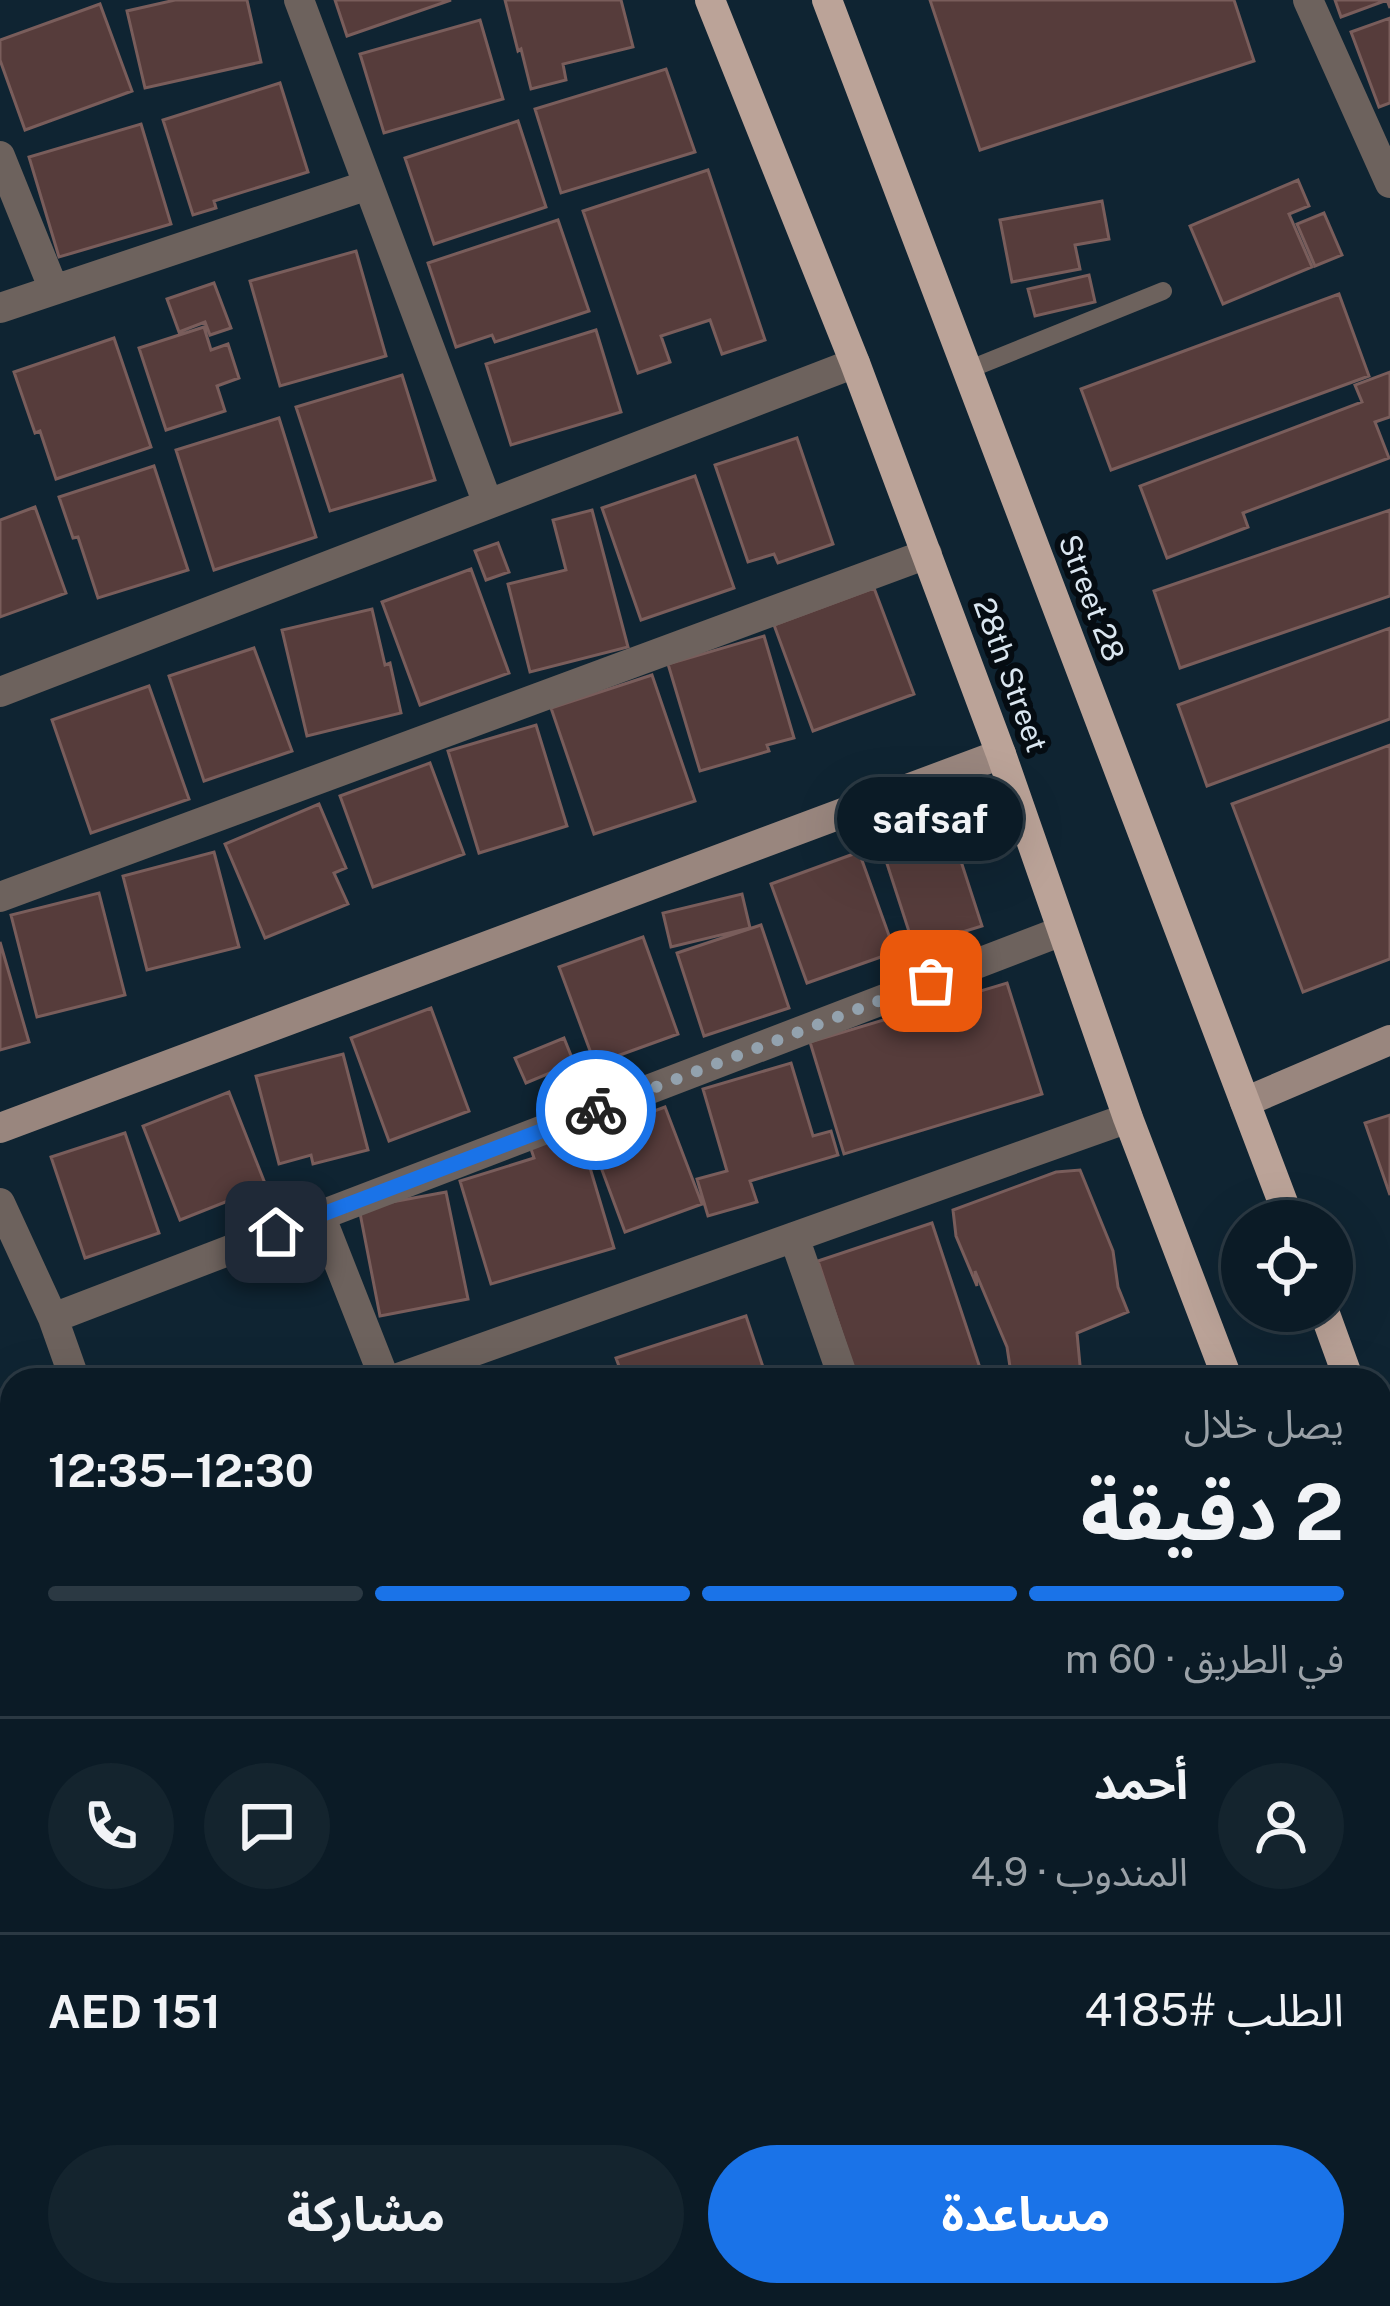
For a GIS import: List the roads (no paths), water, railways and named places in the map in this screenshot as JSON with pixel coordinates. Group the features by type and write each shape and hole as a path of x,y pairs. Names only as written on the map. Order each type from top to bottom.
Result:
{"main road":[{"name":"28th Street","path":"710,0 855,363 1223,1368"},
{"name":"Street 28","path":"826,0 1282,1200"},
{"path":"1332,1332 1345,1368"}],"street":[{"path":"299,0 488,504"},
{"path":"1308,0 1390,183"},
{"path":"0,155 54,290"},
{"path":"0,308 368,184"},
{"path":"0,692 855,363"},
{"path":"0,897 926,554"},
{"path":"0,1128 1001,754"},
{"path":"52,1318 1062,931"},
{"path":"1246,1102 1390,1040"},
{"path":"464,1368 794,1237 1128,1118"},
{"path":"0,1203 71,1368"},
{"path":"320,1215 384,1368"},
{"path":"794,1237 840,1368"}],"lane":[{"path":"965,371 1163,291"}],"place":[{"name":"safsaf","path":"931,981"}]}
